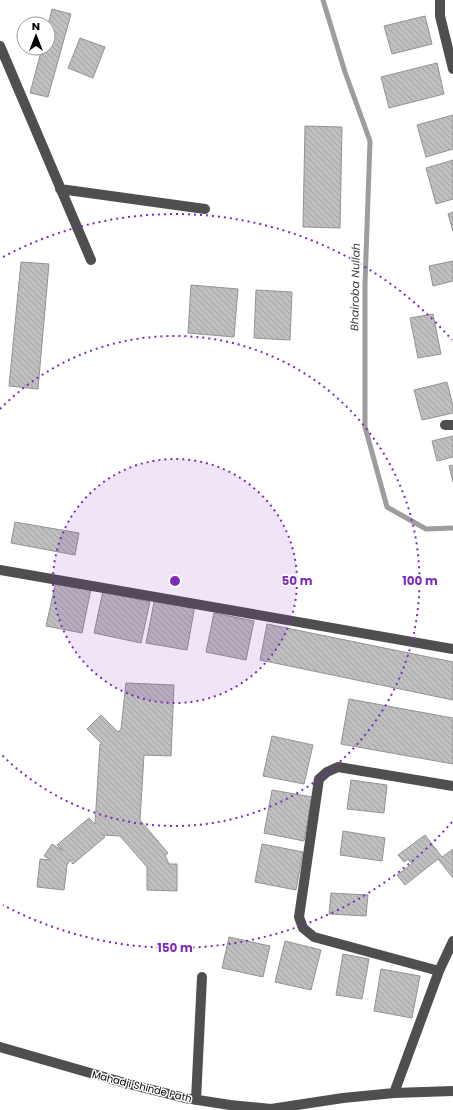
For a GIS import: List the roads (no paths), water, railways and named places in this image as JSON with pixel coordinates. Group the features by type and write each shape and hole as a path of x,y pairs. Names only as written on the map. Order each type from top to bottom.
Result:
{"street":[{"path":"440,0 440,16 453,69"},
{"path":"0,46 91,260"},
{"path":"60,189 205,209"},
{"path":"0,570 453,649"},
{"path":"439,970 314,937 303,928 299,917 319,779 327,772 338,767 453,786"},
{"path":"394,1093 439,970 453,941"},
{"path":"196,1100 202,977"},
{"name":"Mahadji Shinde Path","path":"0,1047 125,1083 196,1100 230,1105 272,1109 343,1098 394,1093 453,1091"}],"waterway":[{"name":"Bhairoba Nullah","path":"323,0 345,72 370,141 365,284 365,427 387,507 426,529 453,528"}]}
